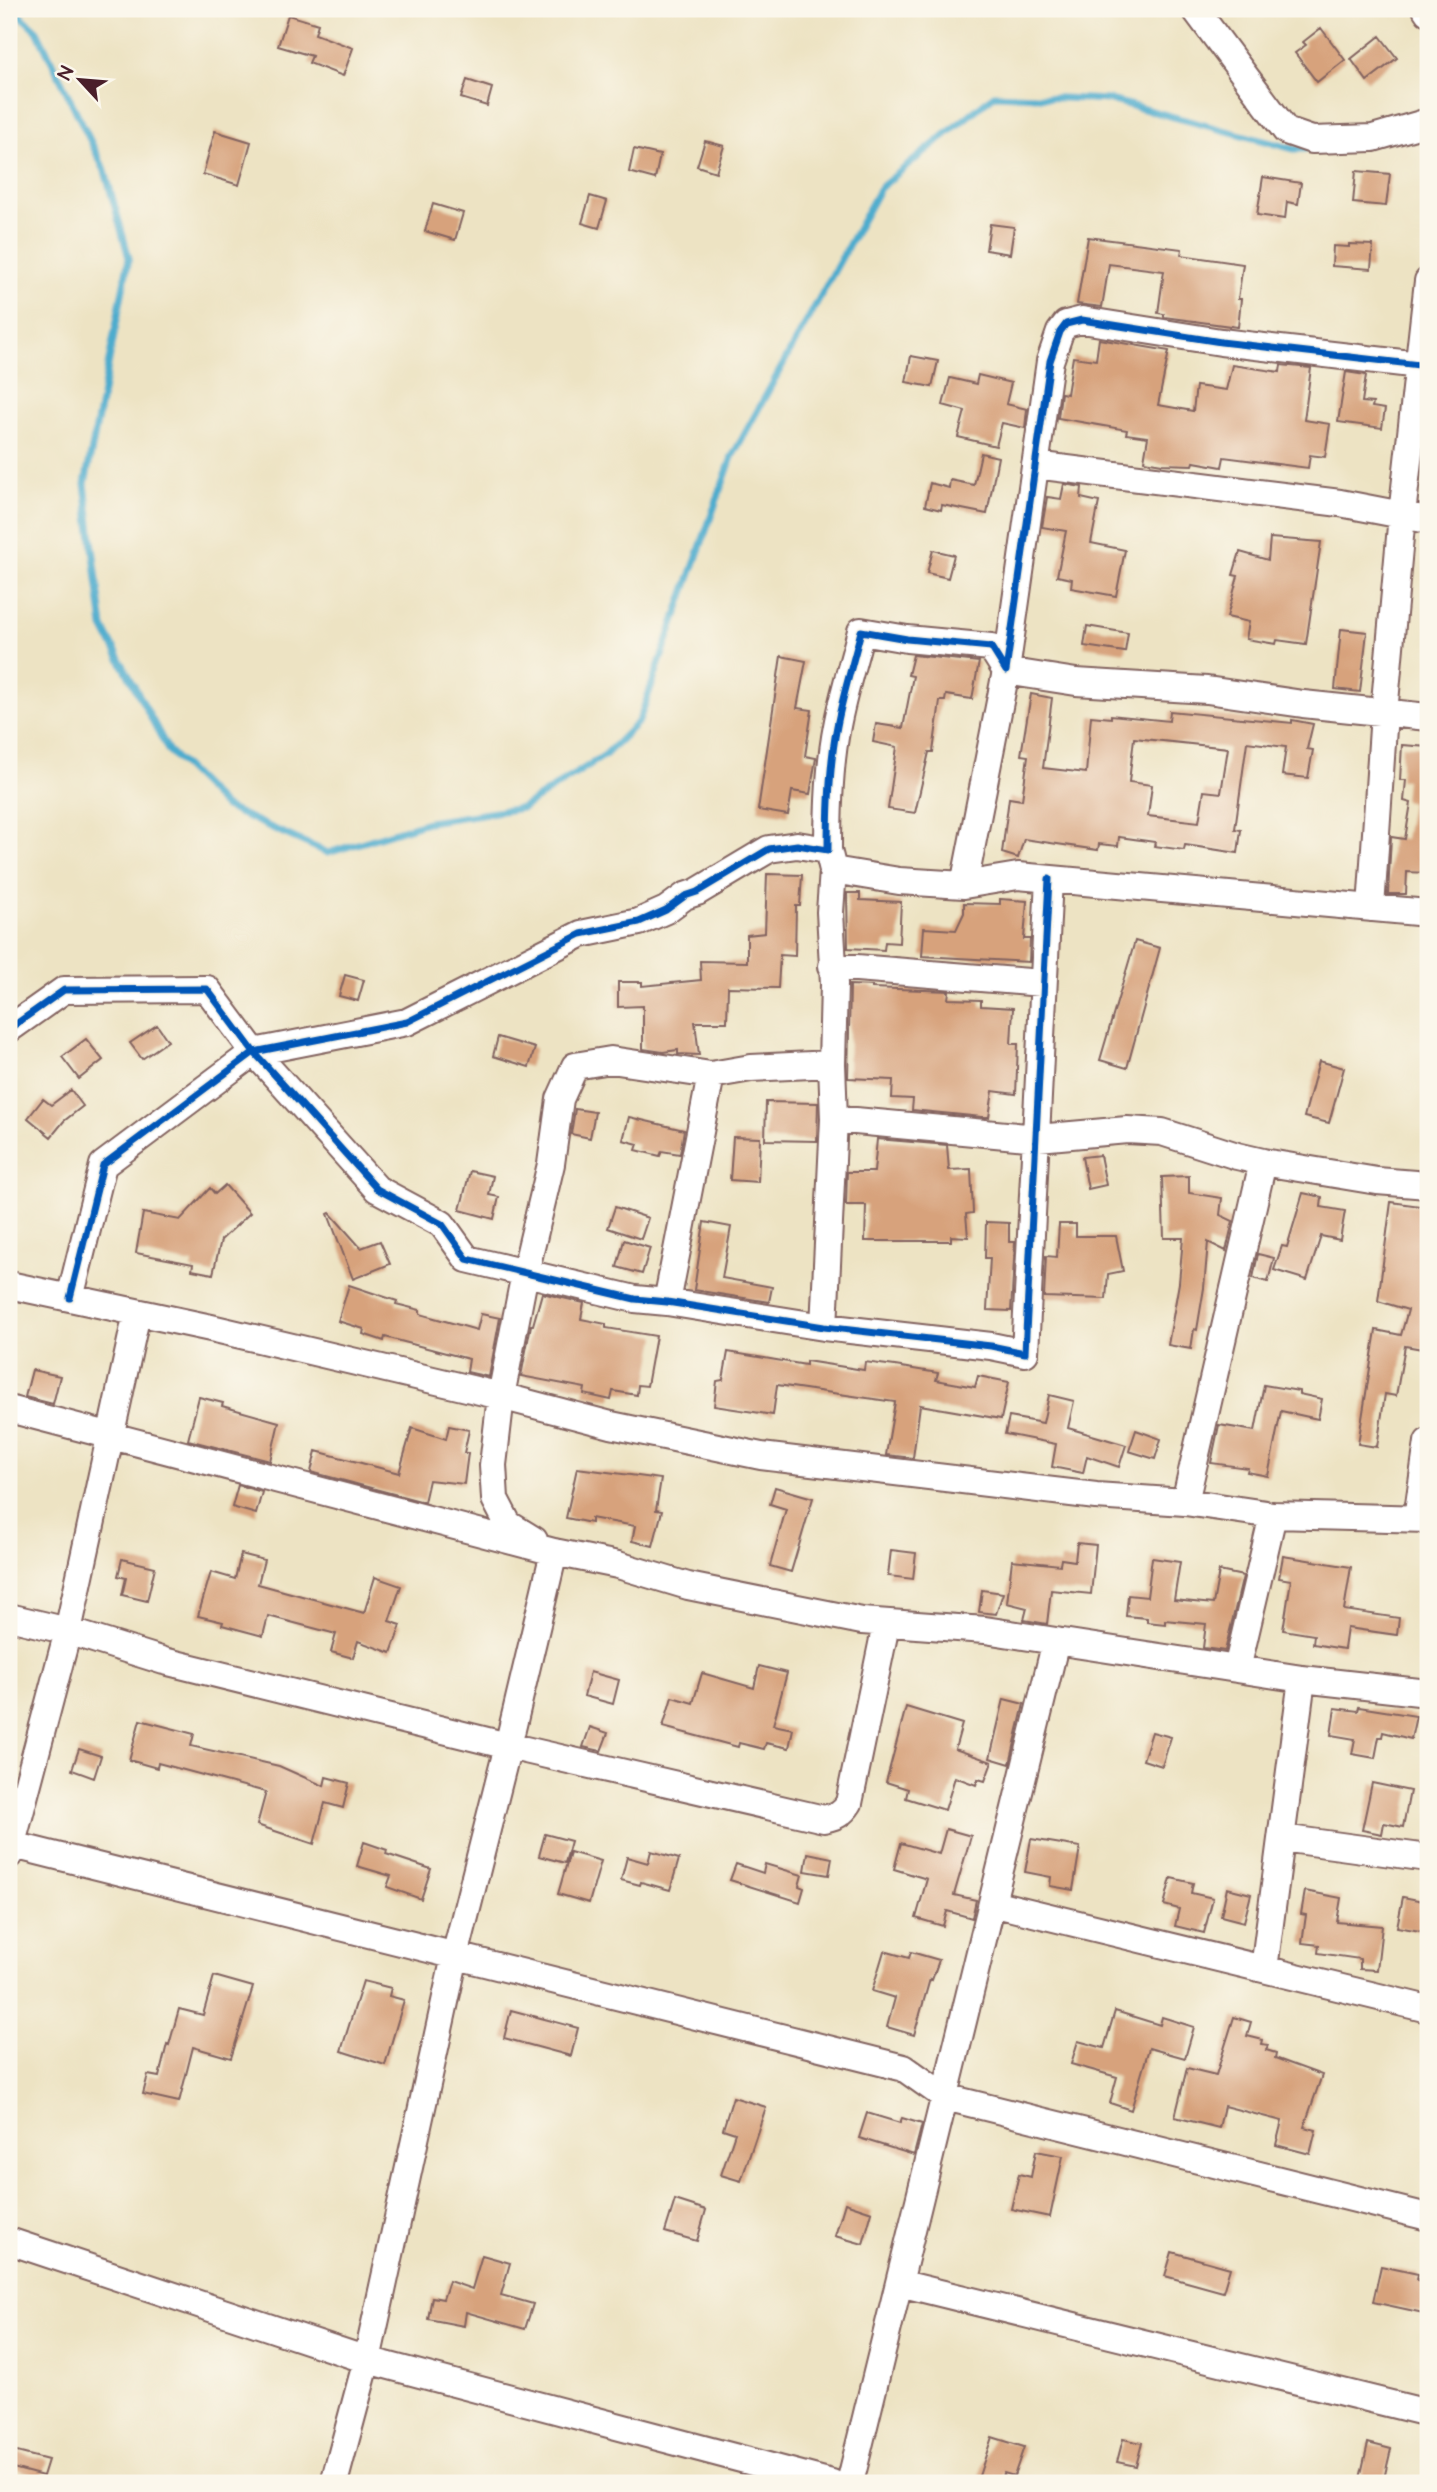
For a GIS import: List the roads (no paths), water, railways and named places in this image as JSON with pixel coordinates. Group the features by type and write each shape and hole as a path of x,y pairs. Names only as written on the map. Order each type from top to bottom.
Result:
{"street":[{"path":"1195,9 1286,131 1312,140 1373,138 1428,122"},
{"path":"1371,908 1384,713 1402,515 1424,366 1428,281"},
{"path":"964,885 1006,671 1050,361 1060,332 1066,324 1082,320 1221,342 1424,366"},
{"path":"1035,465 1340,503 1428,520"},
{"path":"824,1327 834,1119 834,984 829,799 834,746 860,631 907,639 991,647 1006,671 1076,682 1207,690 1428,717"},
{"path":"70,1298 103,1165 254,1052 407,1022 581,934 639,922 658,914 769,849 797,845 831,860 899,881 964,885 1018,876 1428,913"},
{"path":"9,1029 64,990 207,989 254,1052 377,1189 442,1224 467,1259 635,1299 824,1327 991,1346 1026,1353 1049,879"},
{"path":"832,966 1042,983"},
{"path":"554,1552 508,1524 495,1499 493,1465 501,1396 525,1272 551,1164 560,1099 575,1066 611,1060 711,1075 751,1068 832,1064"},
{"path":"667,1302 711,1075"},
{"path":"834,1119 1038,1138 1127,1130 1162,1132 1263,1162 1377,1181 1428,1185"},
{"path":"1185,1502 1263,1162"},
{"path":"9,1285 501,1396 611,1425 761,1456 1096,1496 1185,1502 1273,1514 1423,1519 1428,1442"},
{"path":"137,1312 68,1631 10,1848 904,2068 944,2097 1428,2217"},
{"path":"9,1409 554,1552 618,1565 688,1586 886,1625 985,1630 1302,1679 1428,1693"},
{"path":"1237,1669 1273,1514"},
{"path":"334,2483 367,2360 456,1956 554,1552"},
{"path":"9,1617 68,1631 164,1661 508,1746 824,1819 843,1814 849,1803 886,1625"},
{"path":"850,2483 1056,1641"},
{"path":"1264,1969 1302,1679"},
{"path":"1282,1838 1428,1858"},
{"path":"992,1903 1428,2009"},
{"path":"9,2241 367,2360 832,2483"},
{"path":"899,2283 1428,2413"}],"waterway":[{"path":"13,9 37,31 105,171 129,258 85,484 103,627 168,750 225,807 328,853 428,822 522,808 605,755 639,721 732,457 880,188 994,95 1110,100 1294,149 1305,149"}]}
